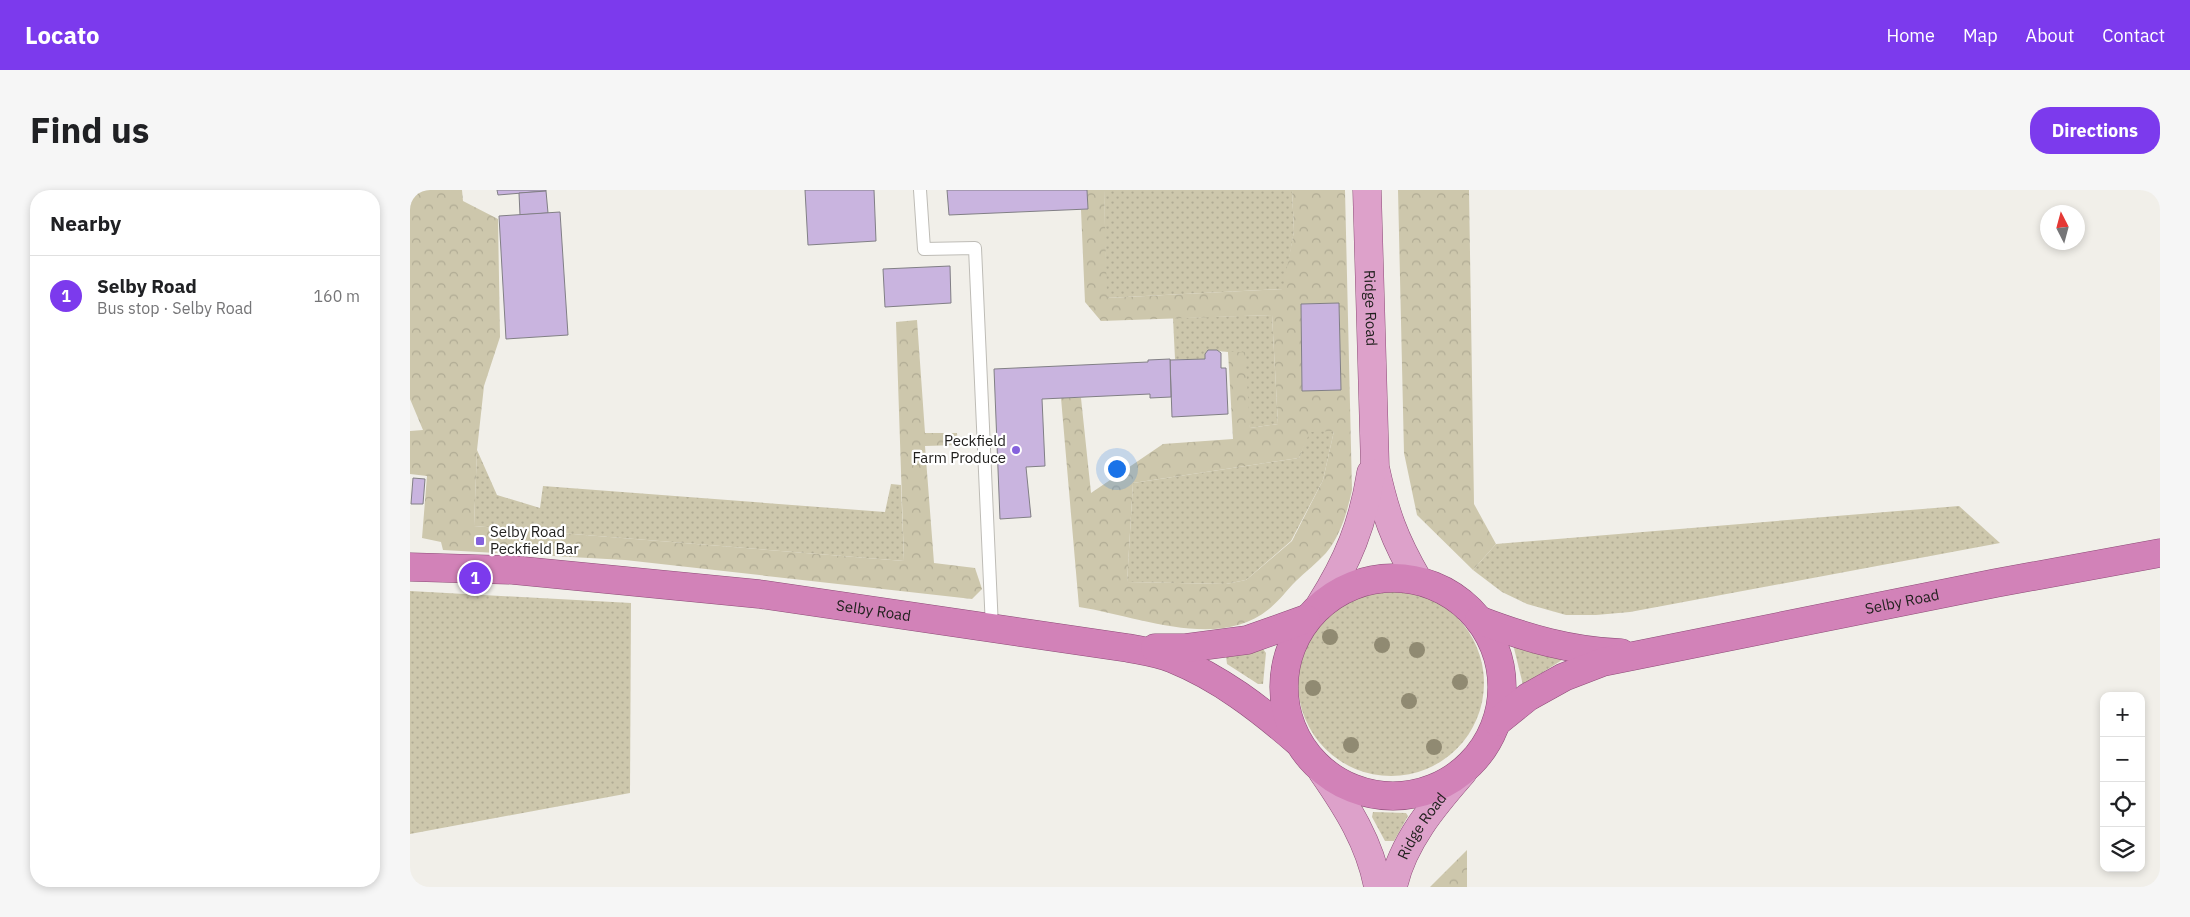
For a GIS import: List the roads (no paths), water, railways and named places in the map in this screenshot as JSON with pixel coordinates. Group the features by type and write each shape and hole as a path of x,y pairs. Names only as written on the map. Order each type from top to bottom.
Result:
{"highway":[{"name":"Selby Road","path":"1497,722 1528,697 1564,677 1603,662 2160,552"},
{"name":"Selby Road","path":"410,567 514,570 759,594 1128,648 1172,658 1218,681 1260,709 1298,742"},
{"name":"Selby Road","path":"1128,648 1186,648 1247,640 1313,612 1350,587 1383,578 1418,580 1441,589 1462,602 1480,620 1519,635 1560,646 1601,652 1643,653"},
{"path":"1313,612 1290,648 1284,680 1286,712 1298,742 1322,771 1355,790 1392,797 1430,790 1463,772 1484,749 1497,722 1503,695 1501,668 1494,643 1480,620"}],"main road":[{"name":"Ridge Road","path":"1367,190 1375,467 1384,507 1398,546 1418,580"},
{"name":"Ridge Road","path":"1313,612 1340,573 1356,538 1368,492 1372,464 1373,426"},
{"path":"1322,771 1354,818 1375,870 1378,887"},
{"name":"Ridge Road","path":"1392,887 1410,842 1434,805 1463,772"}],"lane":[{"path":"920,190 924,249 975,248 992,628"}],"place":[{"name":"Peckfield Farm Produce","path":"1016,450"},
{"name":"Selby Road Peckfield Bar","path":"480,541"},
{"name":"Selby Road","path":"475,578"}]}
